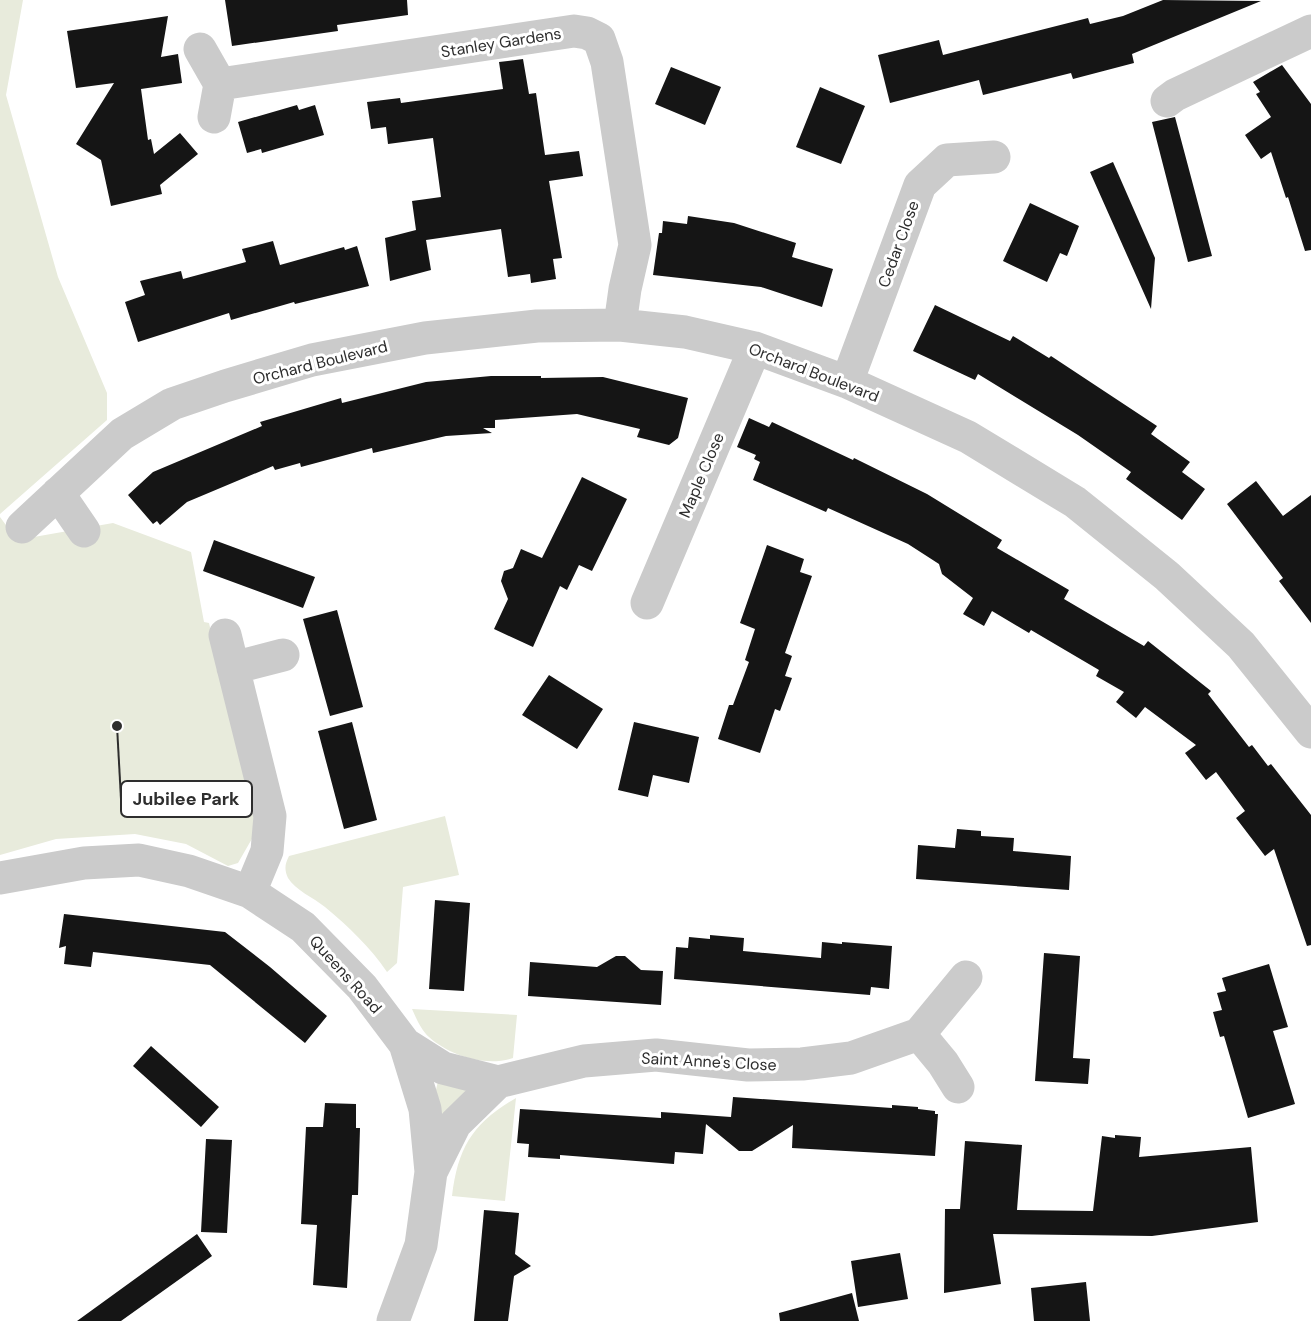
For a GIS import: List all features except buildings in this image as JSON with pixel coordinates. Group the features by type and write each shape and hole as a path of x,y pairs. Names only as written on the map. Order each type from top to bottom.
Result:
{"street":[{"name":"Stanley Gardens","path":"220,84 574,31 587,33 599,39 608,62 634,245 620,325"},
{"path":"1167,101 1175,95 1311,31"},
{"path":"200,49 220,84 214,117"},
{"name":"Cedar Close","path":"847,382 920,185 947,160 994,157"},
{"name":"Orchard Boulevard","path":"22,526 122,434 172,404 312,360 425,338 537,326 620,325 685,332 755,348 847,382 968,437 1075,502 1167,576 1241,645 1311,732"},
{"name":"Maple Close","path":"647,603 755,348"},
{"path":"58,493 84,531"},
{"path":"225,635 270,816 267,851 250,892"},
{"path":"233,668 283,655"},
{"name":"Queens Road","path":"0,878 84,863 140,860 189,871 250,892 303,927 362,987 405,1044 425,1108 431,1172 422,1245 396,1320"},
{"path":"958,1087 943,1063 919,1034 966,977"},
{"name":"Saint Anne's Close","path":"405,1044 443,1068 498,1082 584,1061 656,1056 748,1065 802,1064 851,1058 919,1034"},
{"path":"431,1172 455,1124 498,1082"}],"shaded area":[{"path":"0,0 23,0 6,95 58,277 107,393 107,420 0,514"},
{"path":"0,517 17,540 113,523 191,552 204,622 209,623 257,830 238,863 228,866 186,844 135,834 56,839 0,855"},
{"path":"445,816 459,875 403,887 397,963 387,972 374,954 351,930 288,878 286,867 289,856"},
{"path":"412,1009 517,1015 513,1058 480,1060 447,1050 426,1034"},
{"path":"438,1081 469,1089 444,1116 440,1114 436,1090"},
{"path":"516,1098 505,1201 452,1196 458,1164 470,1138 489,1117"}],"place":[{"name":"Jubilee Park","path":"117,726"}]}
